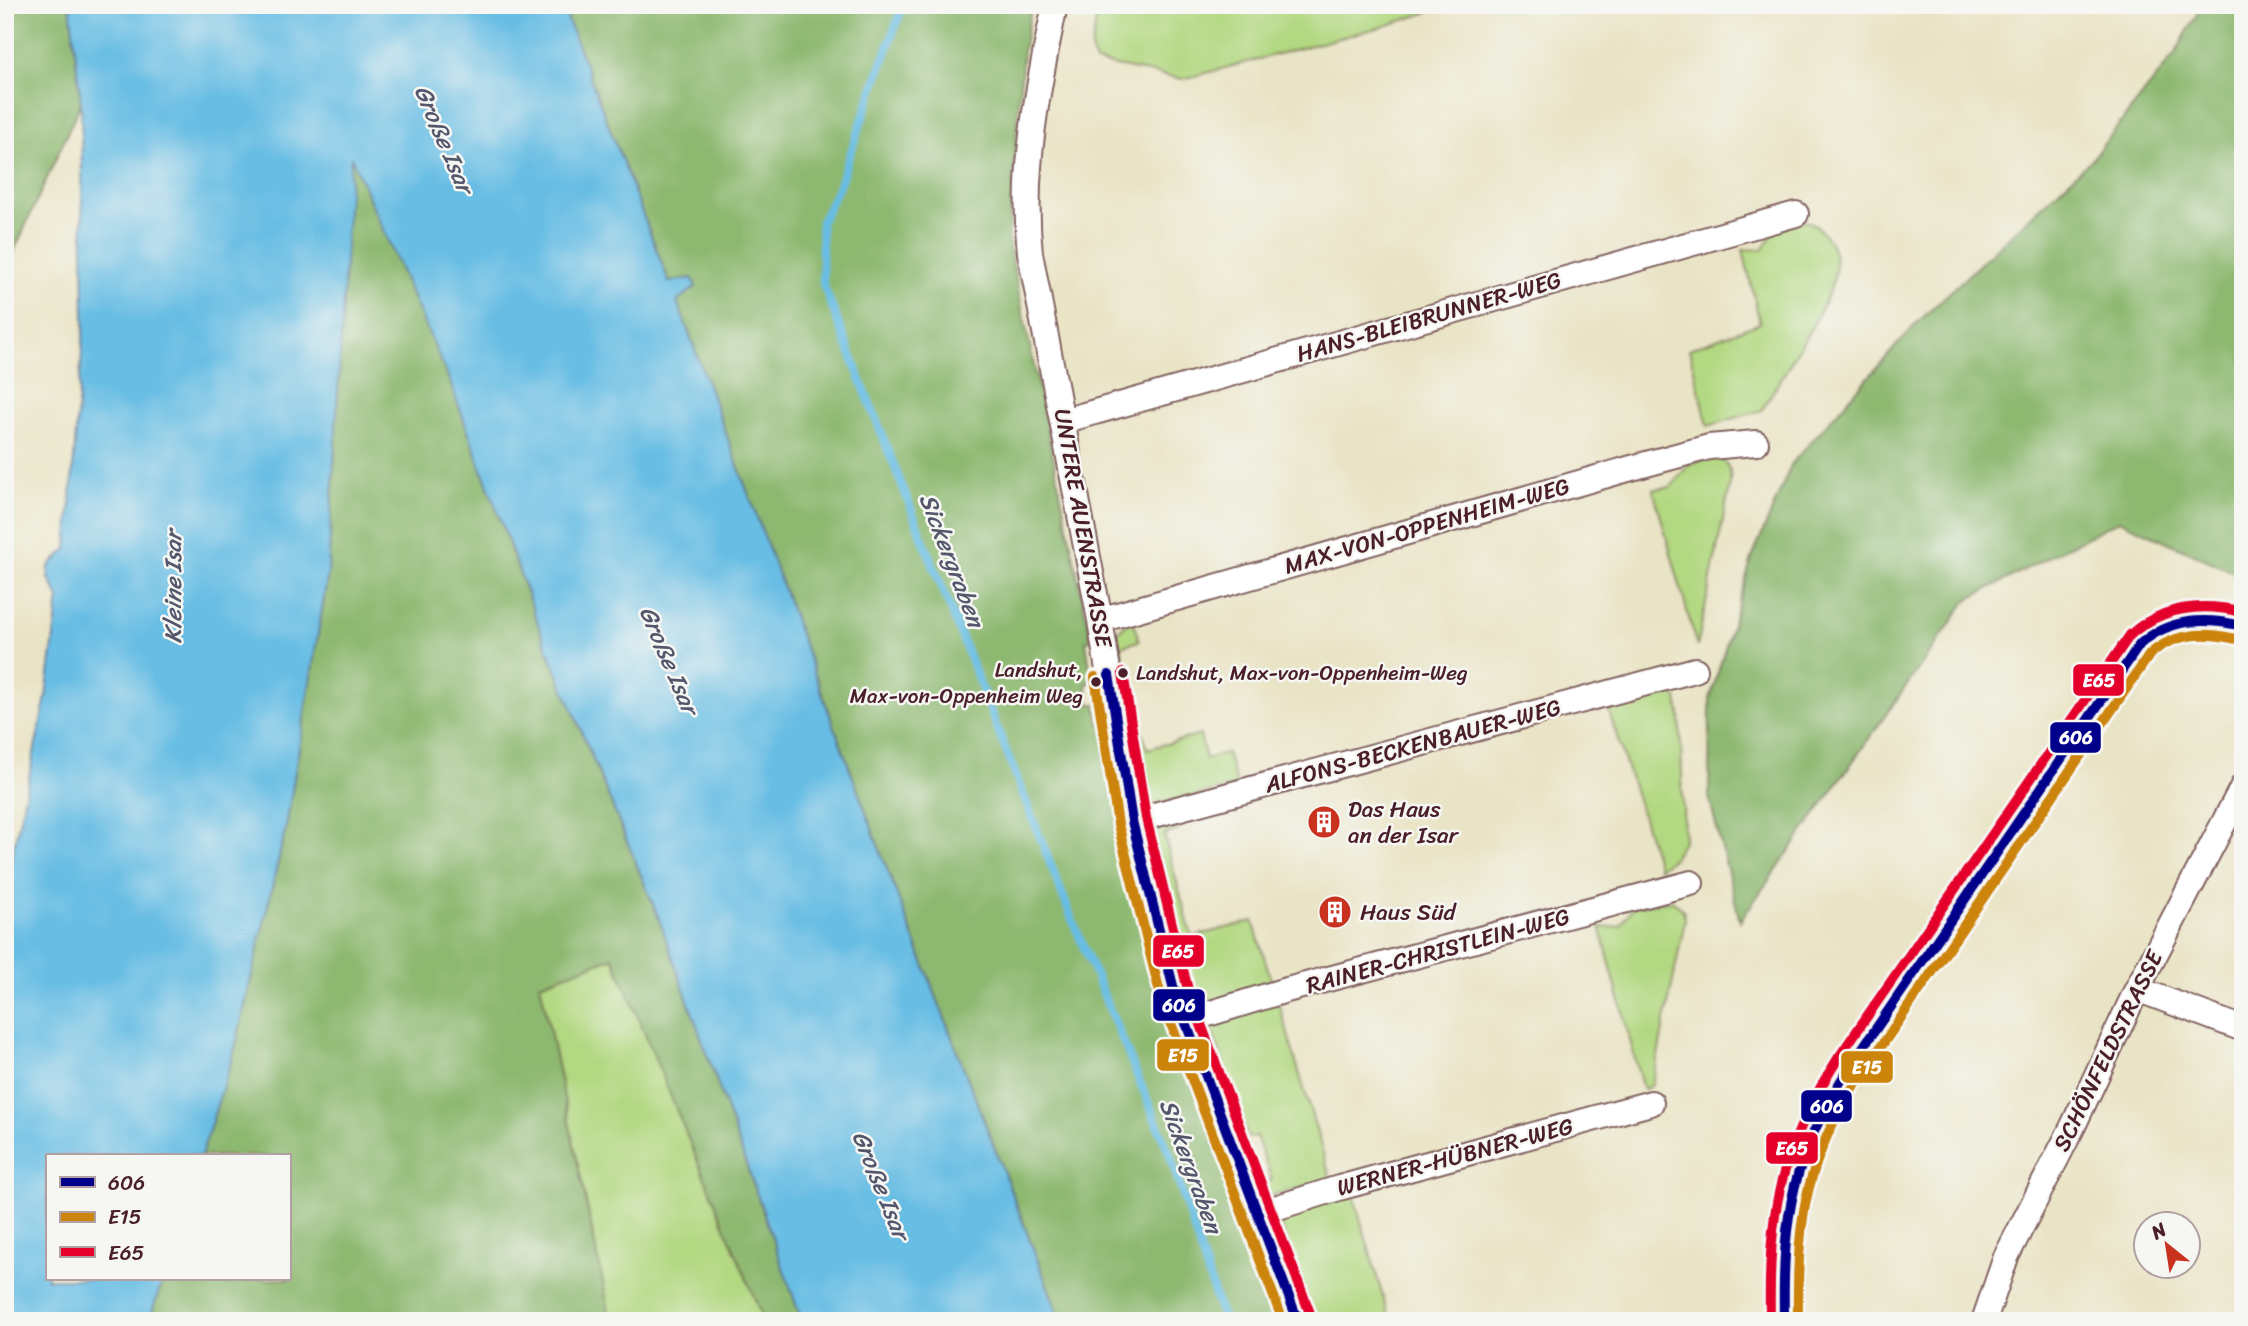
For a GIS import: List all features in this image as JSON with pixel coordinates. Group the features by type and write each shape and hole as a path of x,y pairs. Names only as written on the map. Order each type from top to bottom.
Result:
{"street":[{"name":"UNTERE AUENSTRASSE","path":"1055,5 1027,165 1025,209 1030,253 1100,620 1132,821 1158,932 1185,1021 1298,1321"},
{"name":"HANS-BLEIBRUNNER-WEG","path":"1063,421 1796,214"},
{"name":"MAX-VON-OPPENHEIM-WEG","path":"1100,620 1709,447 1756,443"},
{"path":"1784,1321 1786,1218 1794,1182 1806,1144 1849,1068 2073,745 2135,650 2152,634 2193,621 2210,618 2243,626"},
{"name":"ALFONS-BECKENBAUER-WEG","path":"1132,821 1695,670"},
{"name":"SCHÖNFELDSTRASSE","path":"1984,1321 2006,1257 2073,1126 2137,989 2243,786"},
{"name":"RAINER-CHRISTLEIN-WEG","path":"1185,1021 1283,991 1690,883"},
{"path":"2137,989 2243,1029"},
{"name":"WERNER-HÜBNER-WEG","path":"1259,1213 1339,1188 1651,1103"}],"green space":[{"path":"5,5 70,5 81,103 5,271"},
{"path":"562,5 1032,5 1023,51 1008,241 1091,640 1086,641 1092,682 1086,684 1089,704 1096,704 1099,724 1105,723 1118,815 1165,997 1239,1194 1279,1321 1061,1321 881,853 677,301 696,287 692,278 669,282"},
{"path":"1099,5 1450,5 1385,26 1183,79 1096,62 1091,49"},
{"path":"2202,5 2243,5 2243,567 2238,574 2119,520 1967,600 1740,921 1709,797 1710,699 1752,558 1792,463 1916,324 2092,159 2175,54"},
{"path":"350,155 449,379 547,648 658,916 802,1321 764,1321 613,957 540,984 611,1321 149,1321 163,1280 290,1280 290,1154 202,1154 235,1048 286,827 328,573"},
{"path":"1804,220 1823,233 1835,255 1835,271 1824,303 1762,410 1708,426 1689,349 1760,323 1743,250 1764,249 1777,226"},
{"path":"1717,457 1729,468 1730,485 1697,647 1653,489 1671,487 1689,464"},
{"path":"1133,620 1139,641 1121,646 1123,658 1117,659 1117,635 1122,627"},
{"path":"1126,669 1147,749 1200,735 1206,759 1227,753 1237,786 1150,805 1143,800 1139,786 1147,784"},
{"path":"1668,688 1677,698 1680,714 1684,839 1674,857 1659,868 1607,705 1614,707 1631,701 1638,692"},
{"path":"1176,820 1179,830 1164,835 1192,937 1253,921 1273,986 1202,1004 1190,999 1187,992 1195,989 1181,944 1173,946 1150,850 1150,839 1156,826"},
{"path":"1672,900 1683,910 1685,920 1652,1085 1643,1090 1600,926 1620,926 1633,907"},
{"path":"614,957 764,1321 611,1321 540,984"},
{"path":"1278,1001 1331,1180 1269,1196 1264,1183 1272,1180 1256,1136 1248,1138 1210,1023"},
{"path":"1352,1191 1390,1321 1313,1321 1281,1225 1284,1217"}],"water":[{"path":"70,5 562,5 669,282 692,278 696,287 677,301 881,853 1061,1321 802,1321 658,916 547,648 449,379 351,157 328,573 286,827 235,1048 202,1154 46,1154 46,1280 163,1280 149,1321 5,1321 5,889 46,697 59,598 49,578 49,566 67,549 84,325 81,103"}],"waterway":[{"name":"Sickergraben","path":"903,5 838,188 821,222 823,284 1072,919 1169,1152 1223,1321"}],"transit line":[{"name":"E65","path":"1770,1321 1772,1247 1781,1183 1803,1122 1839,1057 2130,635 2155,618 2183,609 2212,607 2243,612"},
{"name":"606","path":"1784,1321 1785,1249 1795,1187 1815,1128 1851,1065 2140,644 2163,629 2188,622 2215,621 2243,626"},
{"name":"E15","path":"1798,1321 1801,1229 1812,1175 1821,1149 1850,1092 2150,654 2171,641 2193,635 2240,640"},
{"name":"E65","path":"1123,673 1146,818 1188,990 1311,1316"},
{"name":"606","path":"1109,675 1132,821 1175,994 1298,1321"},
{"name":"E15","path":"1095,677 1118,824 1161,997 1283,1321"}],"place":[{"name":"Landshut, Max-von-Oppenheim-Weg","path":"1123,673"},
{"name":"Landshut, Max-von-Oppenheim Weg","path":"1096,682"},
{"name":"Das Haus an der Isar","path":"1324,822"},
{"name":"Haus Süd","path":"1335,912"}],"water label":[{"name":"Große Isar","path":"444,139"},
{"name":"Kleine Isar","path":"173,587"},
{"name":"Große Isar","path":"669,660"},
{"name":"Große Isar","path":"881,1185"}]}
